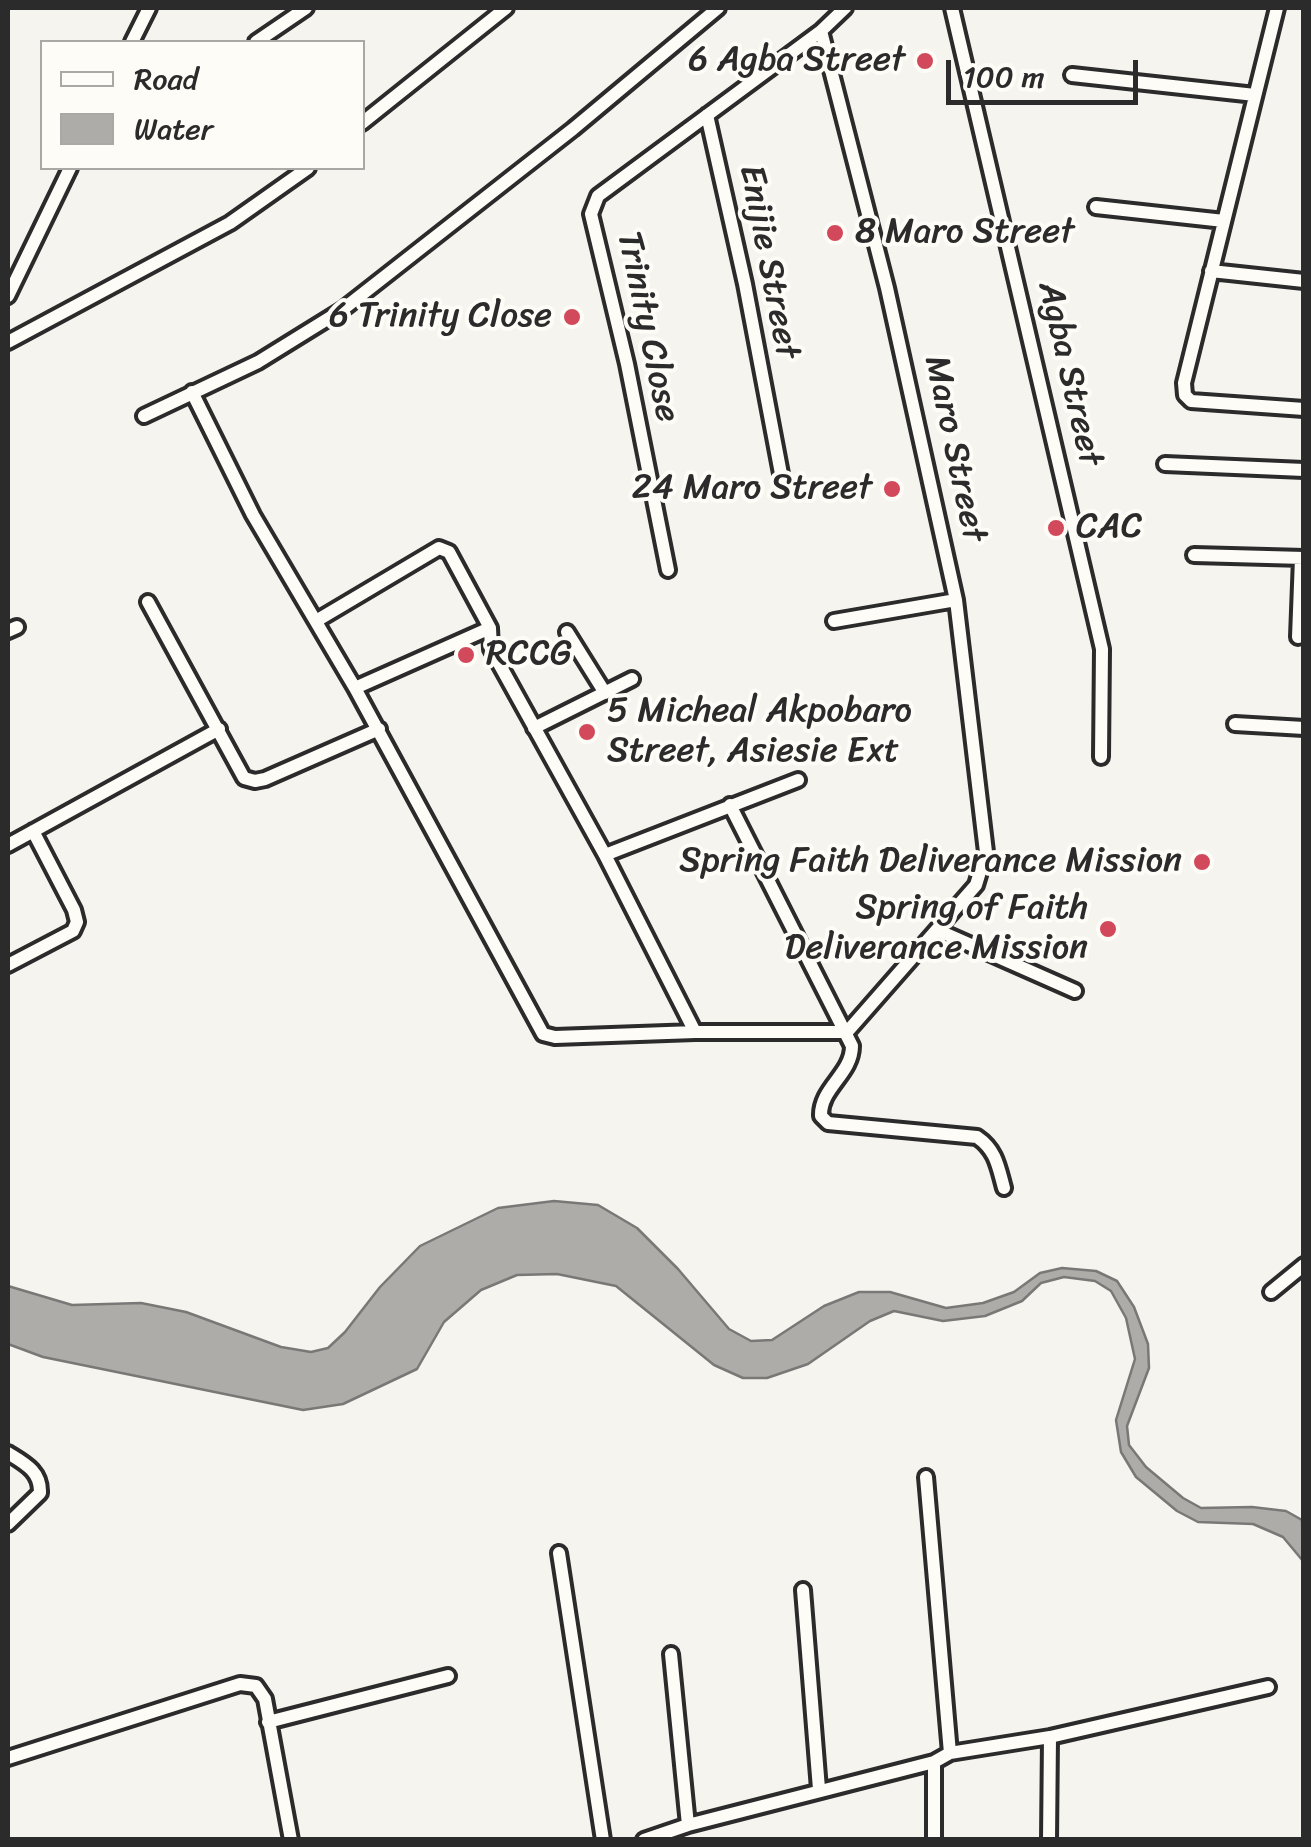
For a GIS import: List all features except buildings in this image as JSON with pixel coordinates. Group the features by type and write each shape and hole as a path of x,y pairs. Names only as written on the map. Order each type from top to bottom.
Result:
{"street":[{"path":"133,40 149,8"},
{"path":"259,40 306,8"},
{"path":"365,122 506,8"},
{"path":"144,416 258,362 342,310 573,130 718,8"},
{"path":"706,116 821,31 845,8"},
{"name":"Agba Street","path":"952,8 1102,650 1101,758"},
{"path":"1277,8 1184,383 1185,395 1191,401 1304,408"},
{"name":"Maro Street","path":"821,31 887,288 956,600 986,852 976,885 937,930"},
{"path":"1072,75 1255,95"},
{"name":"Trinity Close","path":"668,570 591,214 598,196 706,116"},
{"name":"Enijie Street","path":"706,116 745,284 782,479"},
{"path":"8,296 69,170"},
{"path":"8,342 230,223 305,170"},
{"path":"1096,206 1224,221"},
{"path":"1212,271 1304,281"},
{"path":"192,392 253,514 356,688 543,1034 555,1037 847,1032 937,930 1075,990"},
{"path":"1165,464 1304,470"},
{"path":"316,621 439,548 449,552 490,628 490,649 605,855 695,1032"},
{"path":"1194,554 1302,558 1298,638"},
{"path":"834,622 956,600"},
{"path":"148,602 244,778 255,781 378,730"},
{"path":"356,688 490,628"},
{"path":"567,632 605,692"},
{"path":"534,728 632,679"},
{"path":"1234,724 1304,728"},
{"path":"8,845 219,729"},
{"path":"605,855 798,780"},
{"path":"730,805 847,1032 853,1053 821,1106 821,1116 828,1124 976,1137 995,1156 1004,1188"},
{"path":"8,965 73,931 77,922 33,831"},
{"path":"1271,1292 1304,1264"},
{"path":"8,1453 31,1468 40,1486 40,1493 8,1524"},
{"path":"926,1477 950,1753"},
{"path":"559,1553 603,1840"},
{"path":"803,1590 819,1790"},
{"path":"670,1654 688,1824"},
{"path":"268,1722 448,1676"},
{"path":"8,1758 240,1684 256,1686 265,1699 291,1840"},
{"path":"644,1840 670,1836 688,1824 934,1762 950,1753 1050,1736 1268,1688"},
{"path":"1049,1840 1050,1736"},
{"path":"934,1762 934,1840"}],"water":[{"path":"554,1201 598,1205 637,1228 729,1329 751,1341 772,1340 824,1306 859,1292 890,1292 946,1308 983,1303 1014,1292 1040,1273 1062,1268 1096,1271 1117,1281 1134,1307 1148,1344 1149,1368 1127,1426 1129,1445 1146,1467 1201,1508 1286,1511 1302,1520 1303,1561 1283,1537 1253,1524 1198,1522 1177,1511 1136,1477 1121,1452 1116,1420 1135,1359 1126,1318 1111,1291 1095,1281 1064,1277 1041,1283 1022,1301 985,1316 943,1321 894,1311 870,1321 808,1364 767,1378 743,1378 714,1365 616,1286 557,1274 517,1275 481,1290 444,1322 417,1369 343,1404 303,1410 43,1357 8,1344 8,1286 72,1305 141,1303 186,1312 281,1347 311,1352 328,1348 420,1246 498,1208"}],"place":[{"name":"6 Agba Street","path":"925,61"},
{"name":"8 Maro Street","path":"835,233"},
{"name":"6 Trinity Close","path":"572,317"},
{"name":"24 Maro Street","path":"892,489"},
{"name":"CAC","path":"1056,528"},
{"name":"RCCG","path":"466,655"},
{"name":"5 Micheal Akpobaro Street, Asiesie Ext","path":"587,732"},
{"name":"Spring Faith Deliverance Mission","path":"1202,862"},
{"name":"Spring of Faith Deliverance Mission","path":"1108,929"}]}
